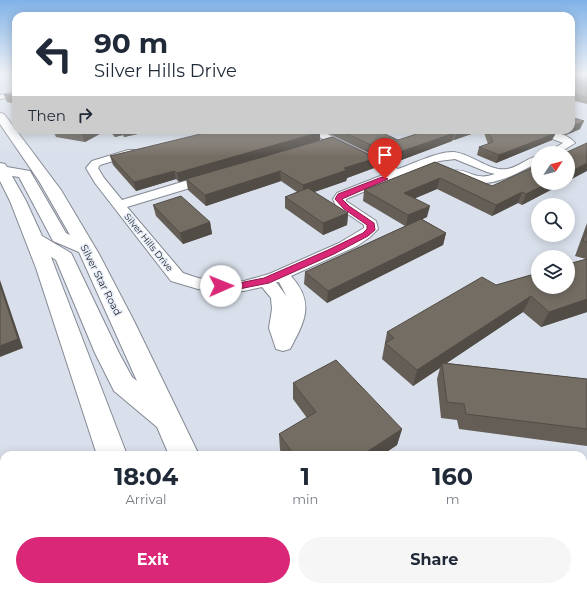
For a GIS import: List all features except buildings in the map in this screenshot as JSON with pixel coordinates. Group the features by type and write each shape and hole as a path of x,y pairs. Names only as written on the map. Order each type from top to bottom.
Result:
{"main road":[{"name":"Silver Star Road","path":"0,116 12,133"},
{"name":"Silver Star Road","path":"13,134 53,190 85,248 114,304 182,451"},
{"path":"1,170 25,174 59,237 85,248"},
{"path":"1,170 18,201 46,268 117,451"},
{"path":"34,240 64,257 122,384 167,418"}],"street":[{"path":"319,134 398,174"},
{"path":"549,134 570,143 564,146"},
{"path":"318,146 333,141"},
{"name":"Silver Hills Drive","path":"142,150 111,157 96,163 92,168 99,180 177,277 196,284 234,287 274,278 331,252 371,230 371,224 347,207 339,199 341,196 430,161 452,155 491,170 508,173 531,162"},
{"path":"119,205 219,176"}],"route":[{"path":"221,286 234,287 266,281 331,252 366,234 371,230 371,224 341,203 339,199 341,196 385,179"}]}
